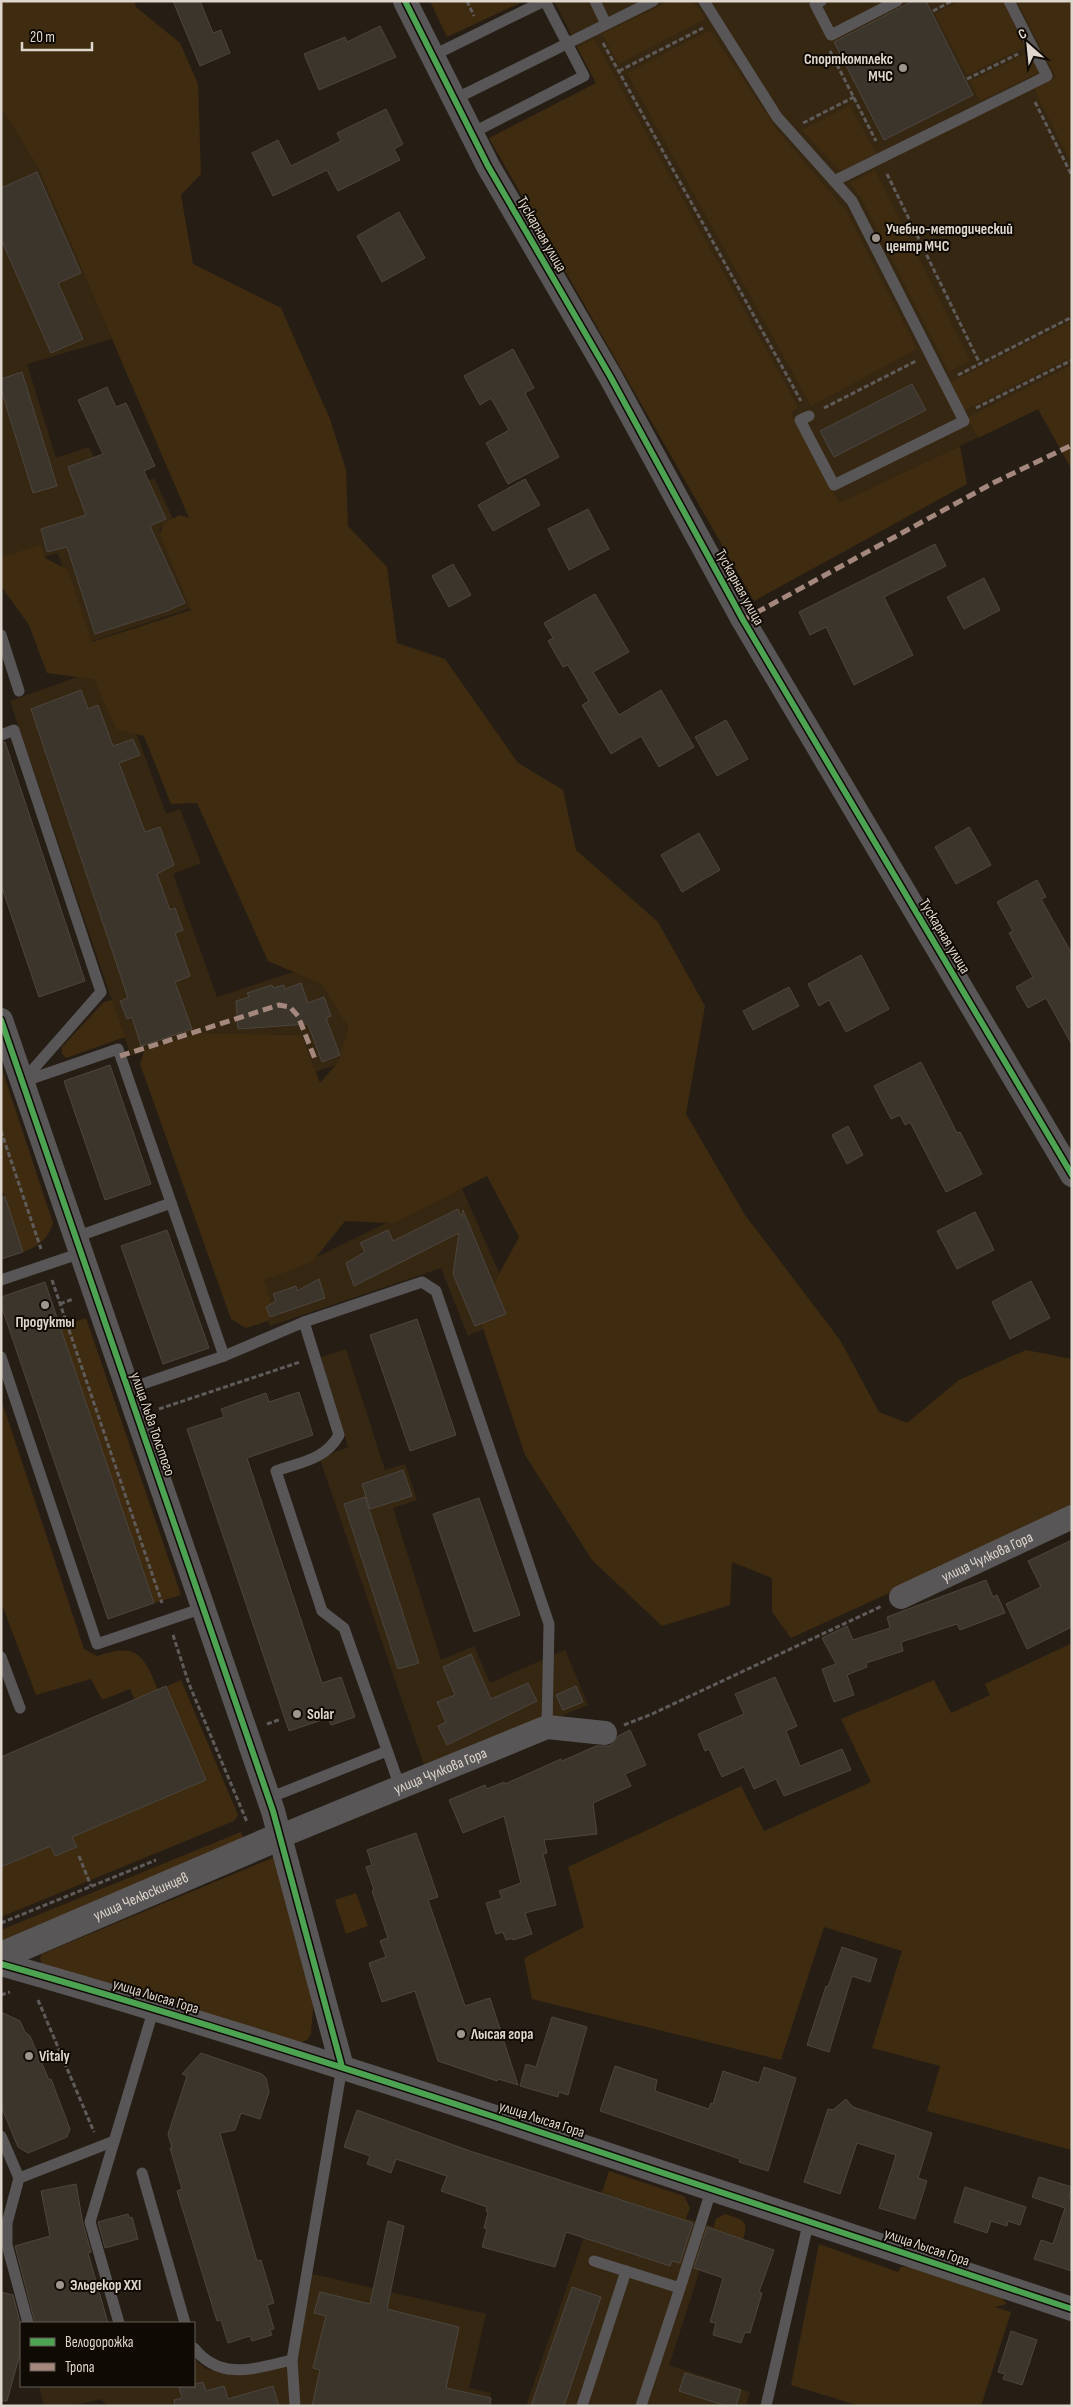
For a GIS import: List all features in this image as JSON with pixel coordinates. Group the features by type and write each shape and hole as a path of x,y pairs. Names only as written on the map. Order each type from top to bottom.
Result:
{"street":[{"name":"Тускарная улица","path":"406,1 488,166 610,376 743,620 1072,1174"},
{"name":"улица Льва Толстого","path":"1,1020 274,1815 342,2067"},
{"name":"улица Чулкова Гора","path":"901,1596 1072,1517"},
{"name":"улица Чулкова Гора","path":"274,1815 400,1787 548,1727 605,1733"},
{"name":"улица Челюскинцев","path":"1,1956 274,1815"},
{"name":"улица Лысая Гора","path":"1,1964 154,2008 342,2067 809,2220 1072,2309"}],"lane":[{"path":"432,56 544,1 567,43 584,76 472,133"},
{"path":"595,1 606,24"},
{"path":"455,99 653,1"},
{"path":"704,1 777,117 852,201 964,421 834,485 800,420 809,416"},
{"path":"821,1 815,4 831,35 897,1"},
{"path":"834,181 1047,76 1009,1"},
{"path":"1,636 19,691"},
{"path":"1,735 14,730 101,992 22,1082"},
{"path":"22,1082 118,1049 224,1356"},
{"path":"1,1280 46,1264 78,1245 171,1203"},
{"path":"128,1389 224,1356 304,1322 422,1282 436,1290 549,1624 548,1727"},
{"path":"304,1322 338,1435 332,1448 320,1456 276,1471 322,1611 344,1628 400,1787"},
{"path":"1,1357 97,1644 203,1608"},
{"path":"1,1657 20,1708"},
{"path":"274,1815 388,1751"},
{"path":"119,2322 90,2222 154,2008"},
{"path":"295,2406 292,2360 342,2067"},
{"path":"1,2136 19,2178 7,2223 7,2245 28,2322"},
{"path":"19,2178 114,2141"},
{"path":"142,2173 185,2322"},
{"path":"641,2406 712,2188"},
{"path":"766,2406 809,2220"},
{"path":"594,2261 680,2288"},
{"path":"582,2406 626,2271"},
{"path":"195,2349 211,2364 226,2369 245,2370 292,2360"}],"path":[{"path":"933,11 952,1"},
{"path":"619,71 717,21"},
{"path":"595,30 809,416 930,354"},
{"path":"827,45 854,97 980,364"},
{"path":"967,79 1033,47"},
{"path":"1027,85 1072,176"},
{"path":"789,130 854,97"},
{"path":"944,382 1072,318"},
{"path":"961,416 1072,360"},
{"path":"1,1131 189,1684 247,1822"},
{"path":"137,1416 314,1357"},
{"path":"605,1733 652,1714 901,1596"},
{"path":"238,1826 274,1815"},
{"path":"79,1856 91,1886"},
{"path":"1,1923 164,1856"},
{"path":"37,1999 100,2147"}],"shaded area":[{"path":"1,1 134,1 136,7 180,43 198,84 201,174 181,195 193,264 281,308 330,419 346,470 348,526 387,567 397,643 445,659 518,763 563,790 576,850 658,922 705,1006 686,1114 745,1215 840,1340 879,1412 907,1423 959,1380 1026,1350 1072,1359 1072,1507 1064,1513 791,1638 772,1612 772,1578 732,1562 730,1605 662,1626 592,1560 525,1455 478,1313 519,1237 487,1176 393,1223 345,1221 312,1262 264,1280 274,1313 268,1321 246,1328 231,1319 140,1064 144,1051 199,1033 301,1035 320,1083 339,1061 348,1027 322,984 268,961 197,803 171,804 144,736 116,729 94,679 47,673 29,625 1,586 1,557 41,545 45,558 68,570 92,642 191,610 160,534 164,523 180,515 189,518 38,167 1,108"},
{"path":"430,1 524,1 447,37"},
{"name":"Учебно-методический центр МЧС","path":"554,1 1072,1 1072,393 829,508 596,83"},
{"path":"670,1 691,1 700,10 705,19 619,64 602,34"},
{"path":"960,1 1003,1 1025,47 967,75 935,14"},
{"path":"1017,1 1072,1 1072,164 1034,89 1056,77"},
{"path":"708,31 713,34 777,130 847,212 917,349 811,406 627,73"},
{"path":"594,39 798,407 791,413 839,503 960,446 967,484 754,601 489,138 596,83 577,47"},
{"path":"1029,52 1040,72 980,101 970,81"},
{"path":"850,105 876,154 840,171 802,130"},
{"path":"1,108 38,167 112,339 27,364 56,458 89,447 113,496 154,478 174,521 159,529 194,607 86,643 58,553 1,568"},
{"path":"875,170 970,360 949,372 861,198 850,183"},
{"path":"1072,321 1072,357 963,411 949,383"},
{"path":"1072,365 1072,470 1038,409 978,438 967,418"},
{"path":"111,665 166,814 180,809 201,863 173,874 217,997 299,970 331,986 352,1038 347,1061 315,1072 301,1035 199,1033 131,1056 10,701"},
{"path":"112,1000 125,1037 66,1058 62,1054 62,1047 104,1002"},
{"path":"1,1066 53,1223 42,1241 23,1252 1,1186"},
{"path":"461,1186 517,1314 468,1336 441,1268 270,1326 252,1276 321,1255"},
{"path":"86,1318 181,1595 154,1603 60,1327"},
{"path":"346,1349 385,1470 405,1464 417,1500 393,1508 441,1660 474,1646 490,1683 565,1650 588,1705 426,1771 321,1462 325,1456 348,1447 321,1357"},
{"path":"1,1399 84,1649 97,1656 121,1650 130,1651 143,1660 158,1690 135,1700 130,1689 102,1700 91,1679 36,1695 1,1602"},
{"path":"1072,1643 1072,2150 927,2111 940,2066 872,2048 902,1951 824,1927 781,2060 532,1999 524,1958 584,1927 568,1867 741,1786 764,1831 871,1782 841,1719 934,1680 951,1713 990,1695 985,1684"},
{"path":"181,1680 238,1815 234,1821 1,1917 1,1867 51,1846 55,1856 77,1847 72,1837 206,1780 166,1687"},
{"path":"241,1832 244,1839 1,1941 1,1930"},
{"path":"277,1856 314,1997 311,2034 307,2040 299,2043 42,1964 40,1958 42,1954"},
{"path":"356,1893 368,1926 346,1934 335,1900"},
{"path":"609,2171 684,2196 690,2208 685,2220 602,2192"},
{"path":"600,2191 714,2227 669,2365 750,2392 746,2406 526,2406"},
{"path":"725,2214 743,2221 746,2228 743,2239 713,2229 716,2219"},
{"path":"819,2244 898,2272 901,2267 914,2267 1001,2297 1007,2304 995,2307 1011,2312 981,2406 860,2406 791,2385"},
{"path":"312,2274 486,2314 469,2388 491,2393 489,2406 109,2406 100,2399 72,2406 44,2406 39,2387 195,2387 195,2360 206,2369 243,2375 294,2363"}],"building":[{"path":"173,1 200,1 213,33 221,30 230,53 200,66"},
{"name":"Спорткомплекс МЧС","path":"913,1 926,1 973,95 884,140 834,42"},
{"path":"380,26 396,57 319,90 304,54 345,37 347,42"},
{"path":"386,109 403,144 394,149 400,160 338,191 327,170 273,196 252,153 278,140 291,166 341,141 337,133"},
{"path":"37,172 81,273 58,283 83,339 51,353 1,239 1,188"},
{"path":"399,212 425,258 382,282 357,236"},
{"path":"513,349 534,388 525,393 559,457 508,484 486,443 509,430 491,398 480,405 464,376"},
{"path":"22,372 57,486 33,493 1,389 1,379"},
{"path":"912,384 926,410 834,457 820,431"},
{"path":"107,387 116,407 126,403 155,466 144,471 166,519 150,526 185,603 167,611 95,634 67,547 47,552 41,529 86,515 68,467 103,454 78,400"},
{"path":"525,479 540,505 493,531 478,505"},
{"path":"588,509 609,549 569,570 548,529"},
{"path":"935,544 946,566 884,597 913,655 854,685 826,627 810,635 799,612"},
{"path":"453,564 471,595 449,607 432,576"},
{"path":"984,578 1000,610 964,629 947,597"},
{"path":"595,594 629,652 593,672 619,715 661,690 694,747 659,767 641,736 611,754 582,705 589,701 568,665 563,667 548,641 553,638 544,623"},
{"path":"81,690 88,709 98,705 113,746 133,739 140,755 119,763 145,832 160,827 174,865 157,874 170,910 175,908 183,930 175,933 190,976 175,982 192,1029 141,1046 132,1017 127,1019 120,1001 128,998 31,709"},
{"path":"726,720 748,759 717,776 695,737"},
{"path":"1,742 5,742 85,981 39,997 1,885"},
{"path":"969,827 991,865 956,884 935,847"},
{"path":"699,833 720,870 682,892 661,855"},
{"path":"1037,880 1046,897 1041,899 1072,954 1072,1045 1046,998 1028,1008 1016,987 1033,977 1009,933 1013,931 997,902"},
{"path":"861,955 889,1009 846,1032 829,1000 819,1006 808,984"},
{"path":"301,983 308,1003 324,997 331,1016 326,1018 340,1055 322,1062 308,1024 238,1029 236,1001 249,997 247,993 272,985 273,988 284,985 285,989"},
{"path":"789,987 799,1006 753,1030 743,1011"},
{"path":"921,1062 957,1133 960,1132 982,1174 946,1192 910,1122 905,1125 900,1115 891,1119 874,1086"},
{"path":"110,1065 151,1184 105,1200 64,1081"},
{"path":"848,1126 863,1155 847,1164 832,1135"},
{"path":"1,1197 5,1197 23,1252 1,1259"},
{"path":"458,1209 462,1217 463,1210 506,1314 475,1326 453,1274 459,1233 354,1286 346,1263 365,1252 360,1243 388,1230 393,1241"},
{"path":"975,1212 994,1250 957,1269 937,1231"},
{"path":"167,1230 209,1348 163,1364 121,1246"},
{"path":"319,1279 325,1298 270,1317 266,1307 276,1301 273,1294 296,1286 297,1291"},
{"path":"1031,1281 1050,1318 1010,1339 992,1302"},
{"path":"45,1282 154,1603 108,1619 1,1305 1,1297"},
{"path":"417,1319 456,1435 410,1451 370,1335"},
{"path":"299,1392 313,1435 247,1458 322,1683 341,1677 355,1717 331,1725 328,1718 289,1731 187,1429 224,1417 221,1409 266,1393 269,1402"},
{"path":"403,1470 412,1496 370,1509 362,1484"},
{"path":"365,1497 419,1663 398,1669 344,1504"},
{"path":"479,1498 520,1615 474,1632 433,1514"},
{"path":"1072,1540 1072,1627 1027,1649 1006,1604 1041,1587 1028,1561"},
{"path":"986,1580 993,1597 997,1595 1005,1613 960,1630 957,1624 901,1642 903,1651 866,1663 867,1667 847,1675 854,1695 834,1702 822,1669 836,1664 822,1638 847,1626 853,1640 890,1628 887,1617"},
{"path":"471,1654 491,1699 528,1683 537,1701 447,1745 438,1726 446,1722 437,1702 455,1695 443,1667"},
{"path":"775,1677 797,1726 786,1731 800,1766 842,1749 851,1770 784,1796 776,1779 754,1789 744,1767 722,1777 709,1749 705,1751 698,1734 744,1714 735,1694"},
{"path":"166,1686 206,1780 72,1837 77,1847 55,1856 51,1846 1,1867 1,1757"},
{"path":"576,1686 583,1702 563,1710 556,1695"},
{"path":"630,1730 646,1765 625,1774 631,1786 593,1803 597,1834 544,1840 547,1853 543,1854 556,1905 525,1913 532,1934 513,1940 513,1938 506,1940 503,1932 496,1934 486,1903 502,1898 499,1891 521,1883 504,1816 463,1833 449,1800 485,1785 487,1789 504,1782 505,1784 596,1746 610,1746 618,1736"},
{"path":"416,1833 438,1897 428,1900 465,2006 490,1998 518,2085 498,2079 497,2081 438,2061 415,1991 382,2002 369,1963 386,1957 380,1941 388,1938 366,1867 372,1865 367,1850"},
{"path":"842,1947 877,1959 870,1982 852,1976 829,2052 807,2045 826,1986 828,1987"},
{"path":"1,2012 20,2021 25,2032 30,2036 49,2080 51,2079 70,2129 67,2137 28,2153 18,2147 1,2106"},
{"path":"552,2017 587,2027 568,2095 559,2092 558,2097 520,2086 526,2064 536,2067"},
{"path":"201,2053 262,2074 266,2078 269,2092 260,2119 241,2113 235,2130 220,2133 257,2261 261,2260 274,2303 267,2305 274,2329 270,2330 272,2335 252,2341 250,2336 228,2343 221,2320 217,2321 177,2191 182,2189 170,2148 172,2148 168,2134 187,2076 182,2074"},
{"path":"615,2066 657,2080 655,2091 709,2109 711,2103 713,2104 723,2071 759,2083 764,2067 796,2078 768,2171 739,2162 740,2159 600,2111"},
{"path":"846,2099 853,2107 932,2133 918,2178 927,2181 915,2219 879,2208 896,2155 857,2143 840,2194 804,2182 828,2109 833,2110"},
{"path":"357,2110 470,2151 693,2223 680,2263 672,2261 670,2266 566,2232 555,2267 482,2247 487,2229 484,2228 488,2212 486,2211 487,2207 441,2191 447,2176 396,2159 391,2173 367,2164 370,2156 344,2147"},
{"path":"1039,2177 1072,2187 1069,2197 1072,2198 1072,2271 1034,2259 1041,2240 1053,2244 1065,2208 1032,2197"},
{"name":"Эльдекор XXI","path":"76,2184 83,2224 91,2252 88,2253 108,2322 35,2322 15,2246 50,2236 41,2191"},
{"path":"965,2187 1026,2207 1020,2225 1008,2221 1007,2226 991,2221 987,2233 954,2222"},
{"path":"128,2214 129,2218 132,2217 138,2239 105,2248 98,2222"},
{"path":"388,2221 404,2226 387,2309 459,2327 446,2388 491,2398 490,2406 312,2406 320,2370 313,2368 326,2316 314,2313 320,2292 370,2304"},
{"path":"707,2227 774,2250 759,2292 762,2293 750,2333 745,2332 741,2343 713,2335 716,2323 710,2322 723,2278 694,2268"},
{"path":"572,2287 601,2297 564,2406 531,2406"},
{"path":"1,2292 13,2295 20,2322 20,2354 7,2401 1,2401"},
{"path":"1011,2331 1037,2340 1022,2385 1003,2379 1005,2374 998,2372"},
{"path":"685,2373 741,2390 736,2406 726,2406 679,2391"},
{"path":"203,2382 206,2391 224,2386 228,2399 273,2386 279,2406 175,2406 174,2400 182,2398 179,2388 195,2387 195,2384"}],"marked path":[{"path":"743,620 995,482 1072,445"},
{"path":"120,1056 279,1005 290,1007 298,1016 315,1059"}],"cycle path":[{"path":"405,1 488,166 610,376 743,620 1072,1175"},
{"path":"1,1020 273,1811 342,2067"},
{"path":"1,1964 188,2019 374,2078 642,2165 1072,2309"}],"place":[{"name":"Спорткомплекс МЧС","path":"903,68"},
{"name":"Учебно-методический центр МЧС","path":"876,238"},
{"name":"Продукты","path":"45,1305"},
{"name":"Solar","path":"297,1714"},
{"name":"Лысая гора","path":"461,2034"},
{"name":"Vitaly","path":"29,2056"},
{"name":"Эльдекор XXI","path":"60,2285"}]}
